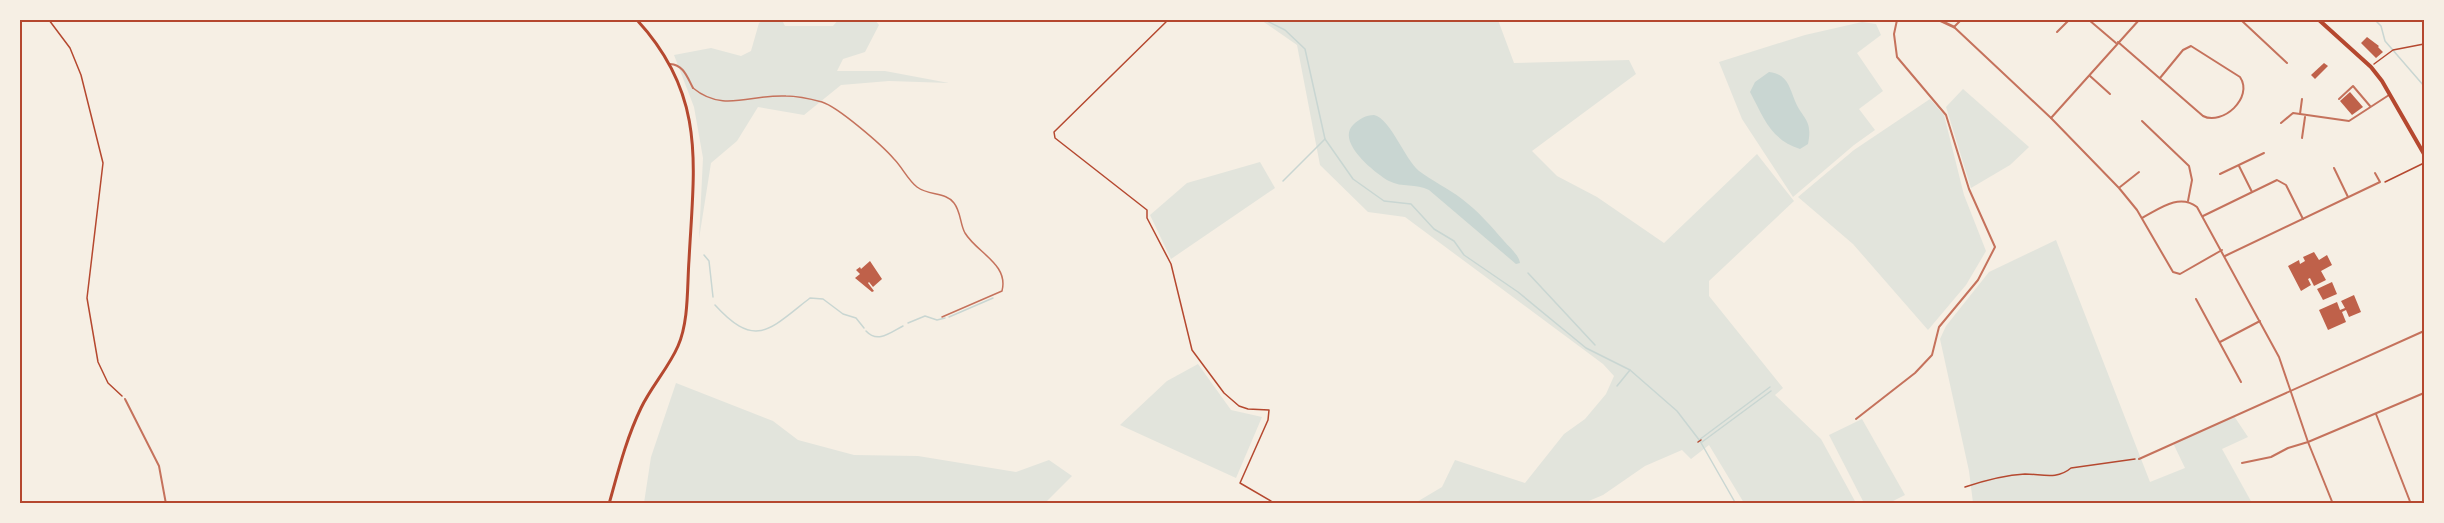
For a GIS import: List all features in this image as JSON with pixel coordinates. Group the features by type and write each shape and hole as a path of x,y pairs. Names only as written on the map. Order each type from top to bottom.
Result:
{"main road":[{"path":"609,504 632,429 651,389 678,346 684,330 692,196 693,136 688,109 670,64 637,20"},
{"path":"2319,20 2371,67 2391,93 2424,154"}],"street":[{"path":"1856,419 1915,373 1932,355 1939,327 1977,280 1995,247 1968,189 1946,115 1897,57 1894,34 1897,20"},
{"path":"1939,20 1954,27 2051,118 2120,188 2142,218 2174,273 2182,272 2222,250"},
{"path":"1954,27 1961,20"},
{"path":"2057,32 2069,20"},
{"path":"2089,20 2203,116 2211,119 2218,117 2237,105 2244,93 2244,84 2240,77 2191,46 2183,50 2160,78"},
{"path":"2051,118 2139,20"},
{"path":"2241,20 2287,63"},
{"path":"670,64 677,64 682,68 693,88"},
{"path":"2089,75 2110,94"},
{"path":"2339,99 2353,86 2370,106"},
{"path":"2281,123 2291,114 2349,122 2391,93"},
{"path":"2300,114 2302,99"},
{"path":"2302,138 2306,115"},
{"path":"2142,122 2189,166 2192,180 2188,201"},
{"path":"2220,174 2264,153"},
{"path":"2239,166 2252,192"},
{"path":"2334,168 2348,197"},
{"path":"2120,188 2139,172"},
{"path":"2225,256 2380,182 2375,173"},
{"path":"2203,216 2275,180 2281,180 2286,185 2303,219"},
{"path":"2142,218 2172,203 2188,201 2197,207 2282,364 2308,442 2333,504"},
{"path":"2196,299 2241,382"},
{"path":"2220,342 2260,321"},
{"path":"2139,459 2424,331"},
{"path":"2242,463 2273,456 2424,393"},
{"path":"125,399 159,466 166,504"},
{"path":"2376,414 2411,504"}],"lane":[{"path":"693,88 705,98 720,102 786,96 824,103 855,124 893,157 917,187 932,195 944,196 954,202 963,230 972,243 994,263 1005,282 1002,291 942,317"}],"path":[{"path":"49,20 70,48 81,75 103,163 87,298 98,362 108,383 125,399"},
{"path":"1168,20 1054,132 1055,138 1147,210 1147,218 1171,264 1192,350 1224,393 1239,406 1248,410 1269,410 1268,420 1240,483 1276,504"},
{"path":"2371,67 2392,51 2424,44"},
{"path":"2380,182 2384,183 2424,163"},
{"path":"1965,487 2025,474 2049,476 2066,472 2071,468 2139,459"}],"shaded area":[{"path":"764,20 782,20 785,26 833,26 838,20 875,20 879,25 865,52 843,59 837,71 885,71 949,83 889,81 841,85 804,115 758,107 737,141 711,163 699,239 703,158 694,107 674,55 711,48 741,56 751,51 759,23"},
{"path":"1261,20 1498,20 1514,63 1629,60 1636,74 1532,151 1557,176 1597,197 1664,243 1757,154 1794,201 1709,281 1709,296 1783,388 1775,395 1821,439 1856,503 1744,503 1709,445 1691,459 1682,450 1645,466 1603,495 1584,503 1415,503 1442,487 1455,460 1525,483 1564,434 1585,419 1606,394 1614,376 1603,364 1405,217 1368,212 1320,165 1297,45"},
{"path":"1862,22 1876,24 1881,35 1857,53 1883,91 1859,109 1875,130 1793,197 1742,119 1719,62 1805,35"},
{"path":"1769,72 1784,78 1808,124 1808,144 1800,149 1782,140 1775,133 1764,119 1750,92 1755,82"},
{"path":"1963,89 2029,147 2010,165 1971,188 1946,107"},
{"path":"1930,99 1944,115 1964,195 1986,251 1966,285 1928,330 1853,244 1798,197 1854,150"},
{"path":"1374,115 1386,123 1413,165 1457,195 1473,209 1514,252 1520,263 1516,264 1429,190 1389,181 1359,156 1349,140 1349,132 1360,119"},
{"path":"1260,162 1275,188 1171,259 1150,215 1187,183"},
{"path":"2056,240 2150,482 2185,468 2173,443 2234,416 2248,437 2222,449 2252,503 1973,503 1969,471 1940,339 1946,326 1989,272"},
{"path":"1198,364 1231,410 1262,417 1236,478 1120,425 1167,381"},
{"path":"676,383 773,421 798,440 854,455 918,456 1016,472 1049,460 1072,476 1045,503 644,503 651,457"},
{"path":"1862,419 1905,495 1889,503 1864,503 1829,435"}],"building":[{"path":"2367,37 2383,52 2376,58 2361,43"},
{"path":"2324,63 2328,66 2315,79 2311,75"},
{"path":"2350,92 2363,107 2352,115 2340,101"},
{"path":"2314,252 2319,260 2327,255 2332,265 2321,271 2326,280 2314,286 2310,278 2308,279 2311,285 2301,291 2288,266 2299,260 2300,264 2305,261 2303,257"},
{"path":"870,261 882,279 873,287 868,283 874,291 872,292 855,278 860,274 856,270 860,267 861,269"},
{"path":"2332,282 2337,294 2323,300 2317,289"},
{"path":"2354,295 2361,312 2349,317 2346,310 2342,312 2346,322 2328,330 2319,310 2337,302 2340,310 2345,308 2341,301"}],"waterway":[{"path":"1265,20 1285,30 1305,49 1325,139 1353,179 1384,201 1411,204 1434,229 1454,241 1464,255 1518,292 1586,348 1630,370 1677,411 1700,441 1736,504"},
{"path":"2375,20 2381,26 2385,41 2424,86"},
{"path":"1283,181 1325,139"},
{"path":"704,255 709,261 713,297"},
{"path":"1528,273 1595,345"},
{"path":"715,305 729,319 753,331 773,326 810,298 823,299 843,314 856,318 864,328"},
{"path":"949,317 993,298"},
{"path":"908,323 925,316 937,320 945,318"},
{"path":"866,331 875,337 880,337 903,326"},
{"path":"1617,386 1630,370"},
{"path":"1699,440 1770,387"},
{"path":"1702,442 1771,391"}]}
